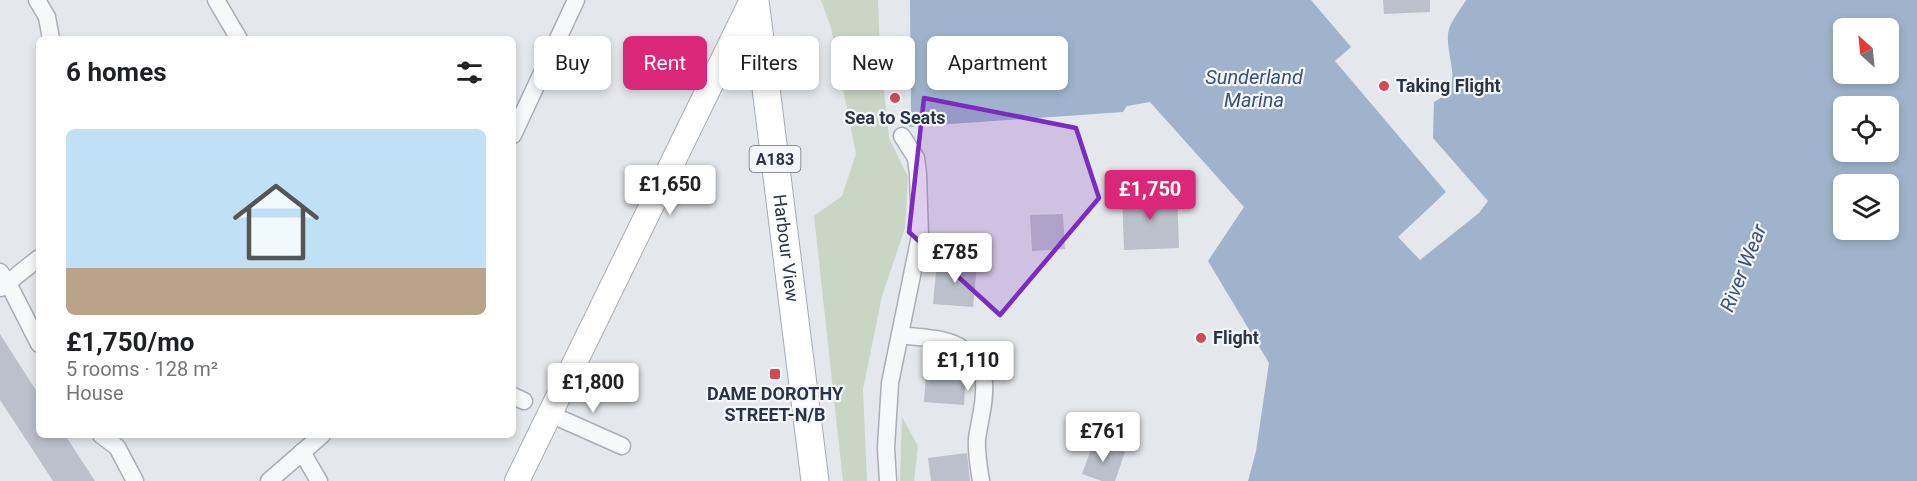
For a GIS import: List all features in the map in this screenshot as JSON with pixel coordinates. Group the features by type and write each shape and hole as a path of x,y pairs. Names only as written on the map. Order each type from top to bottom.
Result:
{"main road":[{"name":"Harbour View","path":"753,0 815,481"}],"street":[{"path":"37,0 46,17 50,36"},
{"path":"216,0 237,36"},
{"path":"516,129 576,0"},
{"path":"517,481 753,0"},
{"path":"888,481 886,448 890,383 920,236 916,158 902,136"},
{"path":"36,260 3,281 36,339"},
{"path":"900,335 943,341 963,348 976,360 983,375 986,394 977,441 981,481"},
{"path":"550,414 622,446"},
{"path":"105,438 117,447 135,481"},
{"path":"269,481 318,438"},
{"path":"302,452 319,481"}],"highlighted area":[{"path":"924,98 1076,128 1099,198 1000,315 909,232"}],"green space":[{"path":"821,0 878,0 879,36 833,36"},
{"path":"843,90 884,90 889,138 908,177 905,228 882,296 863,389 867,481 843,481 814,216 842,196 856,154"},
{"path":"902,417 918,446 914,481 900,481"}],"water":[{"path":"910,0 1311,0 1351,47 1335,61 1446,192 1398,237 1420,260 1479,213 1488,201 1433,138 1434,102 1444,95 1452,80 1448,34 1466,0 1917,0 1917,481 1248,481 1256,451 1269,363 1208,261 1244,207 1150,102 1127,106 1123,112 909,127 911,90 915,90 915,36 910,36"}],"building":[{"path":"1383,0 1430,0 1430,12 1384,14"},
{"path":"1177,192 1179,248 1124,250 1122,194"},
{"path":"1063,214 1065,249 1032,251 1030,215"},
{"path":"937,262 977,265 973,307 933,304"},
{"path":"0,334 36,390 36,438 67,438 95,481 53,481 0,400"},
{"path":"927,360 966,365 964,405 924,402"},
{"path":"1094,441 1125,452 1115,481 1102,481 1082,474"},
{"path":"967,453 970,481 931,481 928,458"}],"place":[{"name":"Taking Flight","path":"1384,86"},
{"name":"Sea to Seats","path":"895,98"},
{"name":"Flight","path":"1201,338"},
{"name":"DAME DOROTHY STREET-N/B","path":"775,374"}],"water label":[{"name":"Sunderland Marina","path":"1254,88"},
{"name":"River Wear","path":"1743,268"}]}
